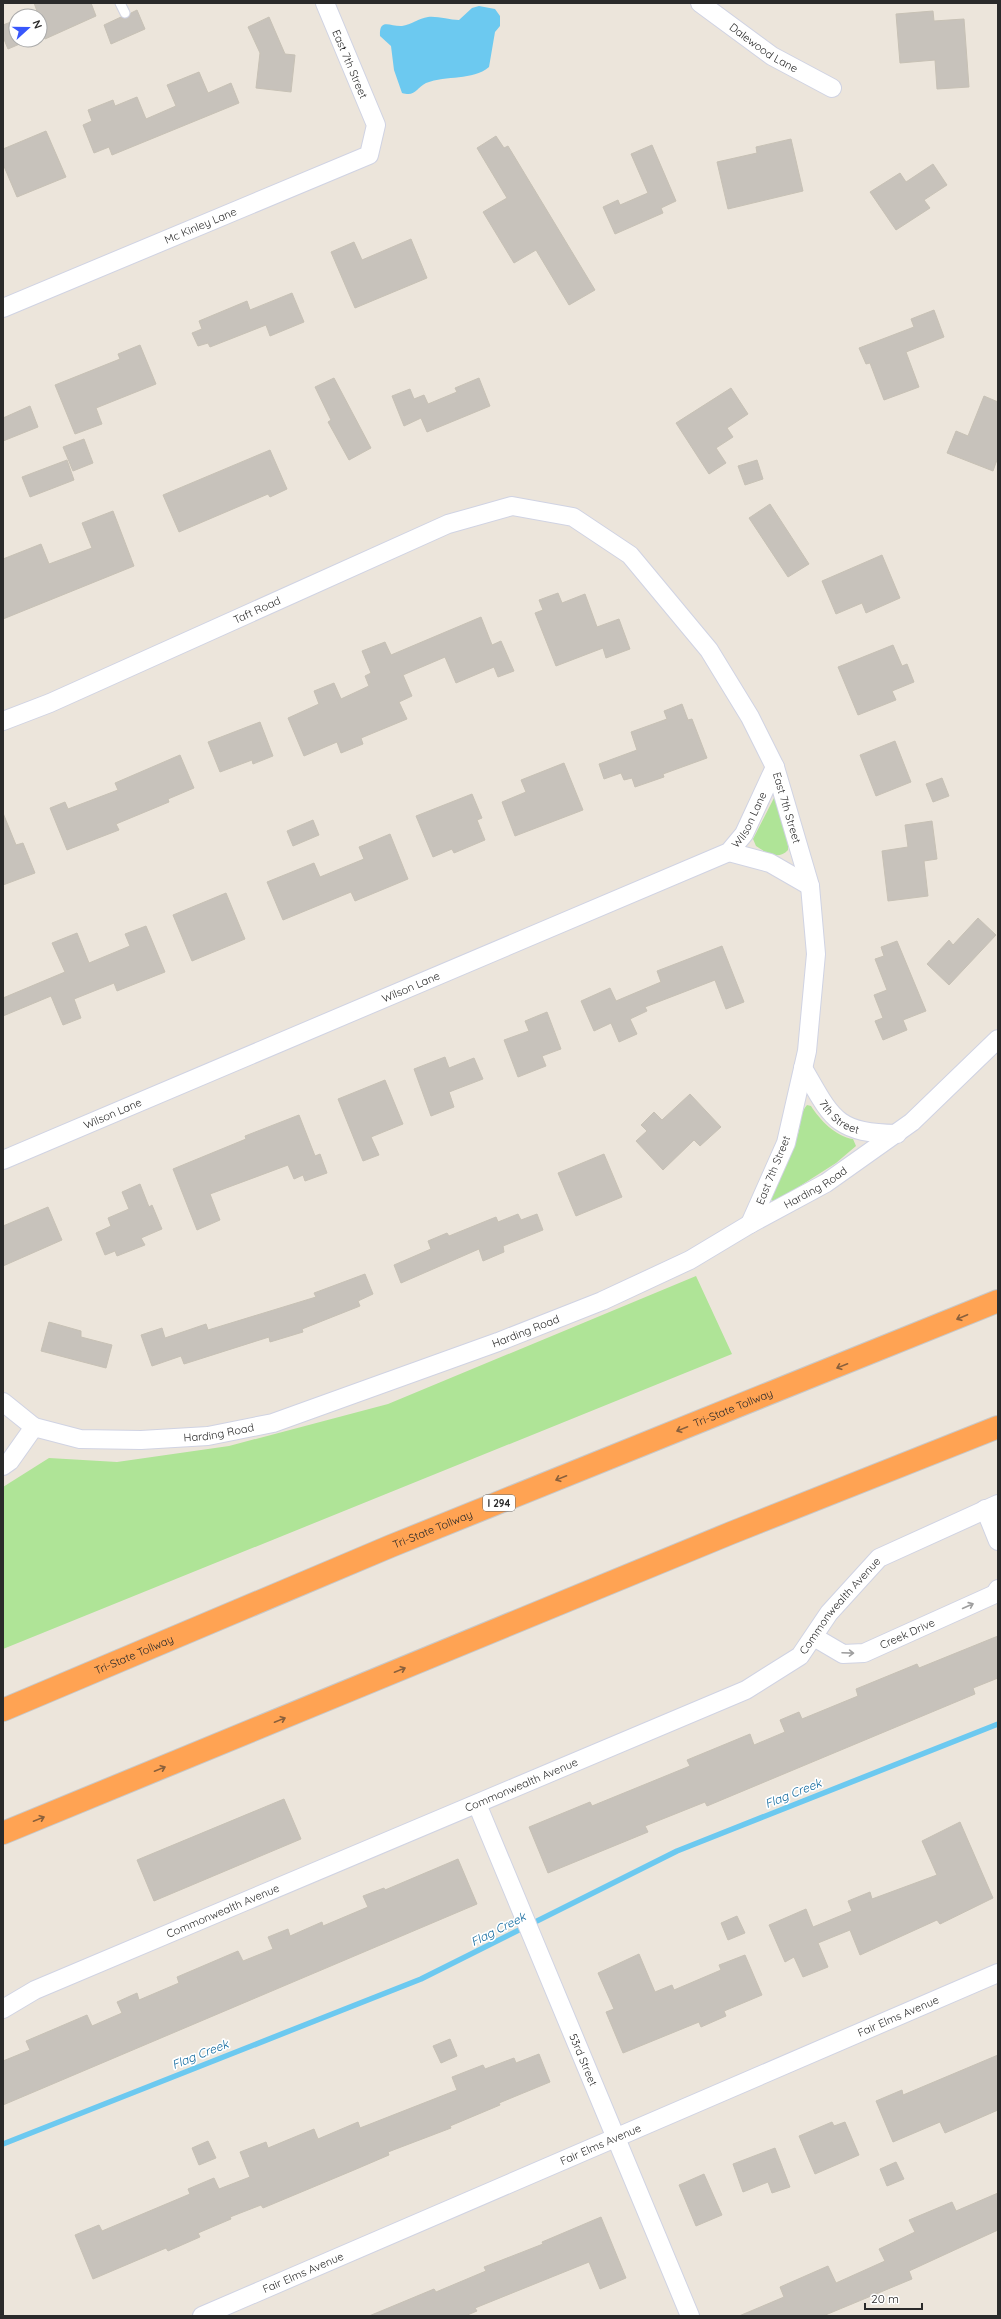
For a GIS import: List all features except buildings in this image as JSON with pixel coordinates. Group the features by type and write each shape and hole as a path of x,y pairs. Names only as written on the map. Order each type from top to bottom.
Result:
{"highway":[{"name":"Tri-State Tollway","path":"3,1710 391,1546 998,1301"},
{"path":"3,1833 724,1536 998,1427"}],"street":[{"name":"East 7th Street","path":"325,3 376,125"},
{"name":"Dalewood Lane","path":"700,3 772,56 832,88"},
{"name":"Mc Kinley Lane","path":"3,308 369,155 376,125"},
{"name":"East 7th Street","path":"512,506 573,517 630,555 709,650 750,717 775,767 810,886 816,954 803,1068 786,1143 750,1224"},
{"name":"Taft Road","path":"3,721 50,704 448,524 512,506"},
{"name":"Wilson Lane","path":"3,1160 729,852 744,834 775,767"},
{"path":"729,852 770,863 810,886"},
{"name":"Harding Road","path":"34,1427 80,1439 141,1440 208,1436 273,1423 476,1350 602,1300 690,1260 750,1224 826,1183 912,1122 998,1039"},
{"name":"7th Street","path":"803,1068 836,1119 851,1129 869,1134 896,1134"},
{"path":"3,1402 34,1427 10,1461 3,1466"},
{"path":"992,1506 998,1541"},
{"name":"Commonwealth Avenue","path":"3,2009 35,1990 746,1690 800,1656 829,1613 879,1558 992,1506"},
{"name":"Creek Drive","path":"814,1637 843,1654 864,1653 995,1594 998,1589"},
{"name":"53rd Street","path":"477,1804 690,2316"},
{"name":"Fair Elms Avenue","path":"202,2316 616,2139 998,1973"}],"lane":[{"path":"120,3 125,13"}],"green space":[{"path":"775,796 782,814 788,846 788,850 780,855 767,853 756,846 753,839"},
{"path":"807,1105 811,1106 823,1122 834,1131 847,1138 853,1139 856,1146 836,1163 775,1202 771,1200 772,1194 793,1149 802,1115"},
{"path":"696,1276 732,1354 3,1649 3,1487 49,1458 117,1462 229,1446 388,1404"}],"water":[{"path":"479,6 495,9 500,16 500,26 495,32 489,67 475,74 426,83 410,94 402,93 394,70 391,46 380,36 381,27 386,24 402,26 428,17 459,20 472,8"}],"waterway":[{"name":"Flag Creek","path":"3,2144 421,1979 677,1851 998,1724"}]}
